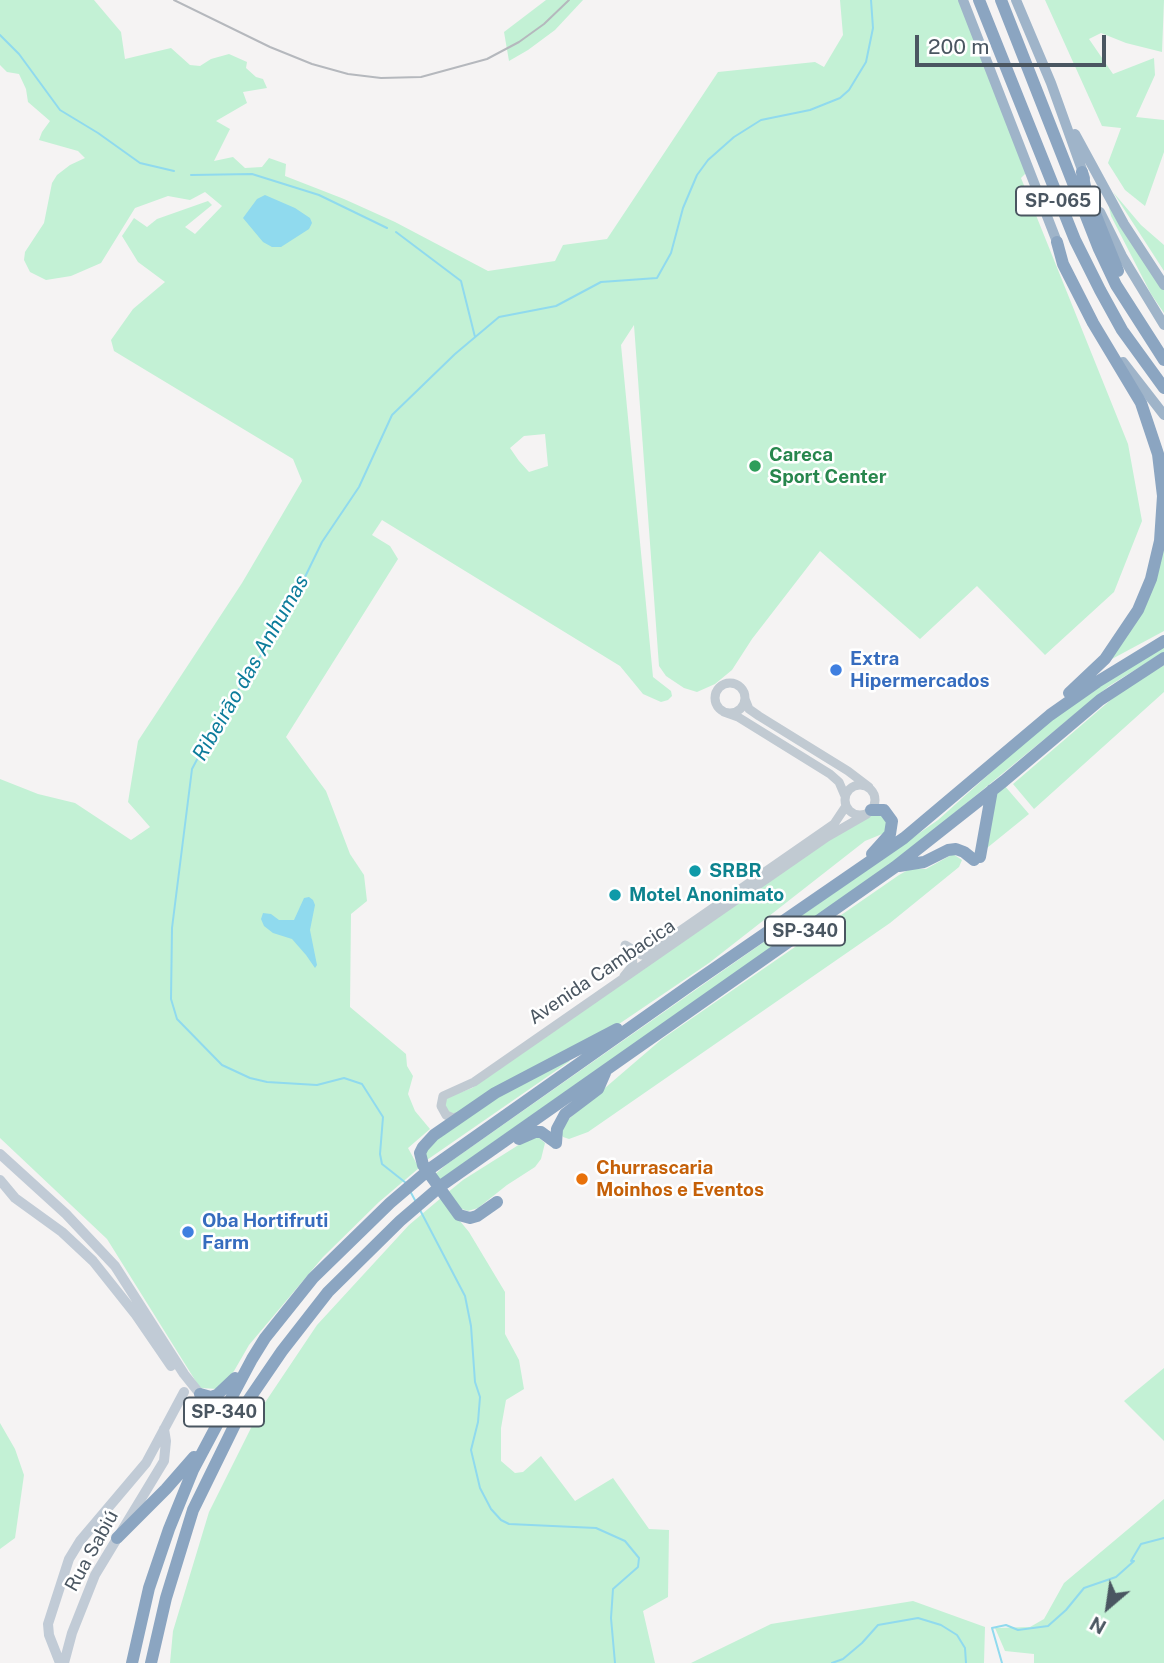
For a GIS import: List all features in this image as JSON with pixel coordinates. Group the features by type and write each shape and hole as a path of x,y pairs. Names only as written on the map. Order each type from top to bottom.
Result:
{"highway":[{"name":"SP-065","path":"963,0 1057,242 1096,321 1130,373 1164,415"},
{"name":"SP-065","path":"979,0 1075,240 1122,330 1164,388"},
{"name":"SP-065","path":"1001,0 1099,249 1116,285 1164,360"},
{"name":"SP-065","path":"1016,0 1051,83 1082,172 1122,256 1164,325"},
{"path":"1051,83 1103,187 1164,285"},
{"path":"1082,172 1086,191 1137,320"},
{"path":"1018,742 1097,668 1117,645 1145,593 1156,559 1161,530 1161,474 1149,423 1141,403 1093,323 1063,264 1057,242"},
{"name":"SP-340","path":"132,1663 149,1588 193,1469 265,1338 313,1278 390,1203 431,1168 904,838 1077,695 1164,641"},
{"name":"SP-340","path":"151,1663 181,1547 209,1475 243,1408 282,1351 328,1292 400,1221 442,1185 895,866 1100,700 1161,660"},
{"path":"895,866 924,862 956,849 977,859 992,790"},
{"path":"771,930 884,842 892,828 889,814 882,809 869,812"},
{"path":"497,1202 485,1212 470,1218 459,1215 432,1181 420,1160 420,1153 428,1141 484,1100 594,1042 692,984"},
{"path":"511,1138 520,1139 541,1132 556,1143 557,1129 565,1114 598,1089 605,1072"},
{"path":"200,1394 217,1395 225,1390 252,1359"},
{"path":"117,1538 166,1489 208,1441"},
{"path":"160,1663 181,1547"}],"main road":[{"path":"0,1154 66,1214 115,1266 184,1374 200,1394"},
{"path":"0,1180 30,1210 106,1267 115,1266"},
{"path":"62,1663 49,1635 48,1624 69,1559 80,1541 146,1463 184,1392 183,1383 136,1315 80,1247"},
{"path":"184,1392 200,1394"},
{"name":"Rua Sabiú","path":"62,1663 86,1595 163,1461 166,1441 164,1429"}],"street":[{"path":"729,683 740,687 746,699 749,709 869,787 875,796 874,806 869,812 857,815 845,801 839,782 830,774 719,709 715,698 723,685 729,683"},
{"path":"724,712 736,712 746,699"},
{"path":"845,801 854,785 869,787"},
{"name":"Avenida Cambacica","path":"608,989 631,970 633,965 632,954 625,945 642,955 648,953 834,824 845,801"},
{"name":"Avenida Cambacica","path":"484,1100 453,1118 446,1115 441,1106 443,1096 474,1082 827,837 869,812"}],"green space":[{"path":"0,0 94,0 121,32 125,59 171,48 190,65 200,66 211,59 229,54 247,62 246,68 256,77 263,79 267,88 243,92 247,103 216,121 230,129 214,161 233,157 245,168 262,167 269,158 286,164 285,176 395,222 488,271 555,261 563,245 607,239 718,72 815,62 824,67 843,35 840,0 964,0 1029,170 1021,178 1128,444 1142,521 1114,592 1045,655 977,586 920,639 820,551 752,639 732,670 715,684 697,692 684,688 666,676 659,666 634,325 621,345 653,677 671,691 672,696 668,700 661,702 643,694 620,666 382,520 372,535 390,546 398,559 286,737 326,791 350,854 364,875 367,901 351,914 350,1007 406,1054 407,1066 413,1076 408,1094 415,1111 430,1129 408,1148 419,1168 379,1202 323,1257 249,1345 234,1371 218,1389 200,1388 107,1239 0,1138 0,779 38,794 75,803 131,840 150,827 128,802 138,741 242,583 302,481 293,459 114,351 111,340 133,309 165,282 138,262 122,236 134,218 147,227 157,219 208,201 212,205 185,227 195,234 222,206 205,192 190,200 168,196 135,208 101,263 71,276 46,280 30,272 24,260 25,252 44,223 52,183 57,175 70,165 85,158 78,151 39,140 50,121 28,102 19,74 7,72 0,65","holes":["545,434 548,466 529,472 510,448 524,436"]},
{"path":"546,0 583,0 555,30 509,61 504,32"},
{"path":"1045,0 1164,0 1162,52 1126,43 1101,33 1089,39 1113,74 1154,58 1155,75 1136,117 1164,120 1164,152 1145,206 1125,190 1108,163 1121,128 1102,126"},
{"path":"1113,192 1141,225 1164,245 1164,271"},
{"path":"1108,203 1164,290 1164,313 1151,294 1111,216"},
{"path":"1164,544 1164,631 1110,660"},
{"path":"1164,645 1164,652 1109,686 907,852 438,1181 434,1175 447,1164 938,820 1037,731 1078,699"},
{"path":"1164,665 1164,692 1034,809 1013,784 1120,692"},
{"path":"1004,785 1029,814 987,848 994,795"},
{"path":"877,810 885,814 887,832 865,841 709,963 619,1024 456,1115 447,1112 444,1102 446,1098 472,1088 829,840"},
{"path":"953,854 962,860 959,867 890,923 588,1132 569,1139 563,1137 563,1124 662,1039 899,875 910,869 926,869"},
{"path":"566,1059 570,1061 424,1162 425,1153 431,1143 496,1096"},
{"path":"537,1136 545,1143 541,1159 535,1167 478,1208 468,1211 459,1208 447,1193 463,1180"},
{"path":"441,1198 469,1232 505,1292 505,1334 519,1360 524,1389 506,1400 501,1428 501,1461 515,1473 523,1472 541,1456 575,1501 613,1478 649,1529 669,1530 668,1597 643,1611 655,1663 170,1663 173,1631 209,1512 260,1410 317,1325 409,1225"},
{"path":"1164,1368 1164,1441 1124,1401"},
{"path":"0,1423 15,1449 24,1475 15,1538 0,1549"},
{"path":"1164,1499 1164,1663 1034,1663 1034,1654 1005,1651 995,1628 1030,1627 1044,1619 1064,1583"},
{"path":"913,1601 985,1627 984,1663 691,1663 771,1624"}],"water":[{"path":"265,195 310,218 312,223 309,229 281,247 272,247 263,242 243,218 257,199"},
{"path":"309,897 315,905 310,930 317,965 315,968 292,939 273,933 264,926 261,919 263,913 271,914 279,920 294,920 304,898"}],"waterway":[{"name":"Ribeirão das Anhumas","path":"406,1183 382,1164 380,1154 383,1117 362,1084 344,1078 317,1085 267,1082 250,1078 222,1065 177,1019 171,999 172,928 192,769 213,729 285,618 322,542 359,487 392,415 455,354 499,317 556,306 601,282 657,278 671,253 683,208 697,175 708,160 734,137 761,120 810,110 840,98 849,90 866,62 873,28 871,0"},
{"path":"0,35 19,54 60,110 140,163 174,171"},
{"path":"191,175 252,174 319,195 387,228"},
{"path":"396,232 461,281 475,337"},
{"name":"Ribeirão das Anhumas","path":"410,1191 416,1202"},
{"name":"Ribeirão das Anhumas","path":"420,1210 465,1296 471,1326 475,1382 480,1397 478,1422 471,1450 480,1488 491,1509 509,1524 596,1528 625,1541 639,1558 638,1567 613,1589 611,1618 615,1663"},
{"path":"1002,1663 992,1628 1006,1625 1018,1630 1048,1626 1084,1588 1116,1577 1134,1561 1131,1561 1141,1544 1164,1538"},
{"name":"Ribeirão das Anhumas","path":"832,1663 843,1659 878,1625 918,1618 941,1625 957,1635 965,1648 966,1663"}],"railway":[{"path":"174,0 270,47 312,64 348,74 381,78 421,77 487,59 519,42 544,24 569,0"}],"place":[{"name":"Careca Sport Center","path":"755,466"},
{"name":"Extra Hipermercados","path":"836,670"},
{"name":"SRBR","path":"695,871"},
{"name":"Motel Anonimato","path":"615,895"},
{"name":"Churrascaria Moinhos e Eventos","path":"582,1179"},
{"name":"Oba Hortifruti Farm","path":"188,1232"}]}
